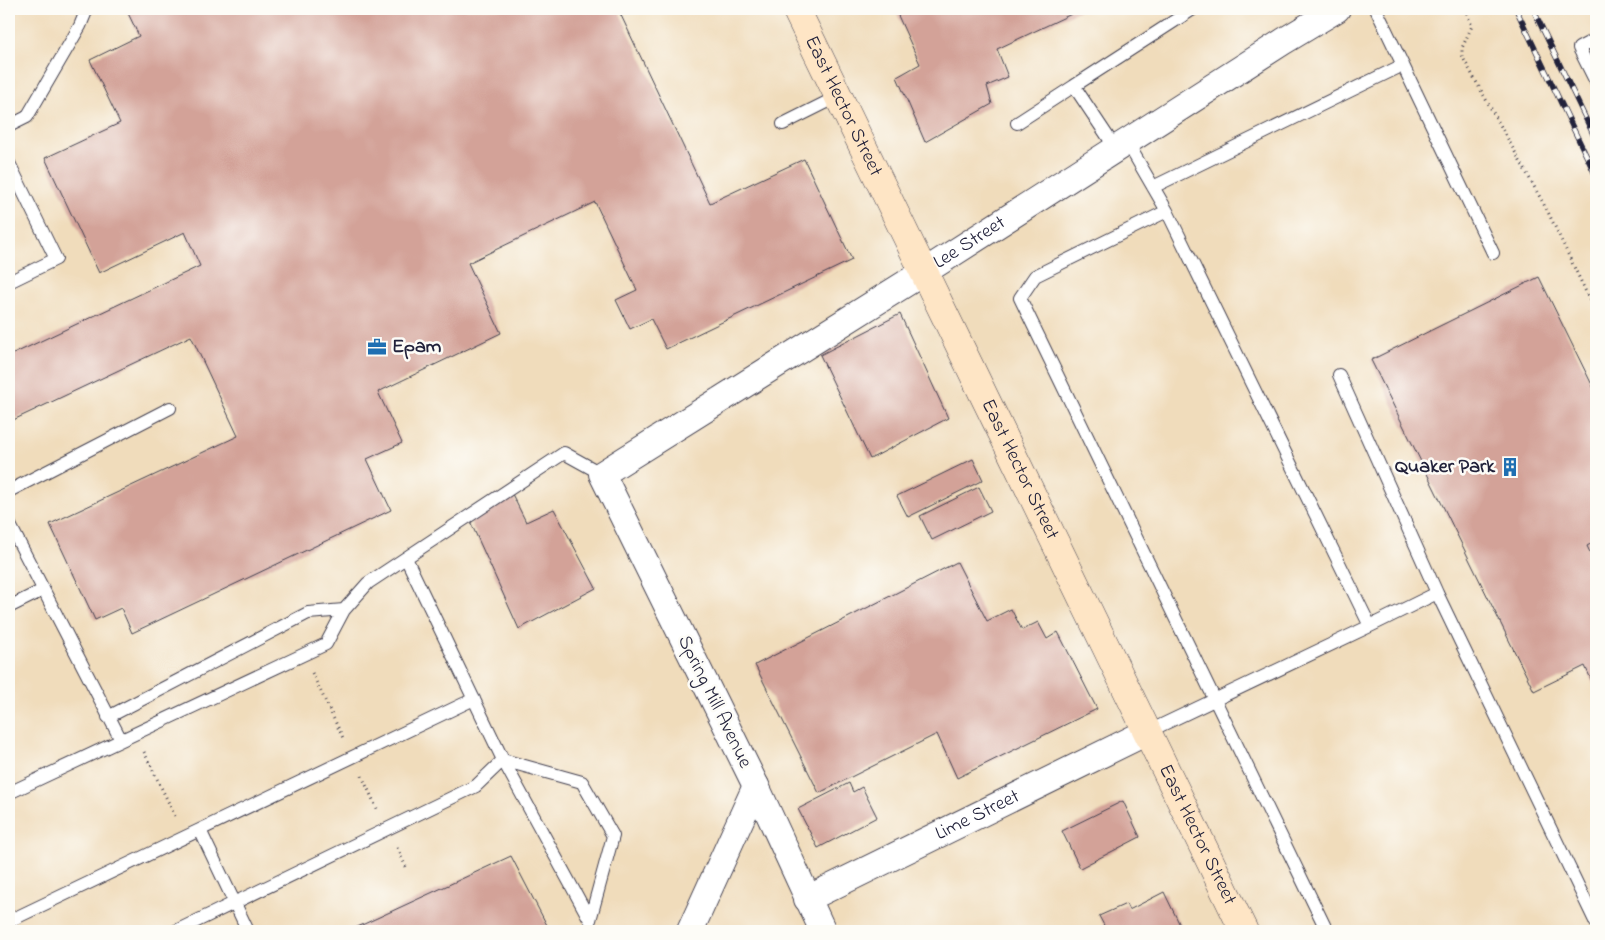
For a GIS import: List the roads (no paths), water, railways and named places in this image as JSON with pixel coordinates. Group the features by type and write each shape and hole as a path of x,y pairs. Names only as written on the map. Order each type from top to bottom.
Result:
{"main road":[{"name":"East Hector Street","path":"796,9 1244,931"}],"street":[{"name":"Lee Street","path":"602,474 1337,9"},
{"name":"Spring Mill Avenue","path":"602,474 756,786 823,931"},
{"name":"Lime Street","path":"807,898 1147,732"},
{"path":"690,931 756,786"}],"lane":[{"path":"9,126 27,117 80,26 87,9"},
{"path":"1017,123 1193,9"},
{"path":"1376,9 1493,252"},
{"path":"1596,39 1579,48 1596,82"},
{"path":"1153,188 1403,65"},
{"path":"1074,86 1122,146 1153,188 1167,211 1370,626"},
{"path":"783,124 839,96"},
{"path":"9,163 56,259 9,282"},
{"path":"1167,211 1035,276 1020,298 1327,931"},
{"path":"1340,375 1437,592 1596,923"},
{"path":"9,491 170,408"},
{"path":"9,793 326,644 344,610 368,583 564,453 602,474"},
{"path":"9,523 121,740"},
{"path":"406,558 503,760 590,920 613,836 582,782 503,760"},
{"path":"9,607 43,590"},
{"path":"1147,732 1437,592"},
{"path":"108,717 308,613 344,610"},
{"path":"9,921 474,699"},
{"path":"176,931 476,786 503,760"},
{"path":"200,830 248,931"}],"railway":[{"path":"1516,9 1596,176"},
{"path":"1533,9 1596,140"}],"place":[{"name":"Epam","path":"377,347"},
{"name":"Quaker Park","path":"1510,467"}]}
